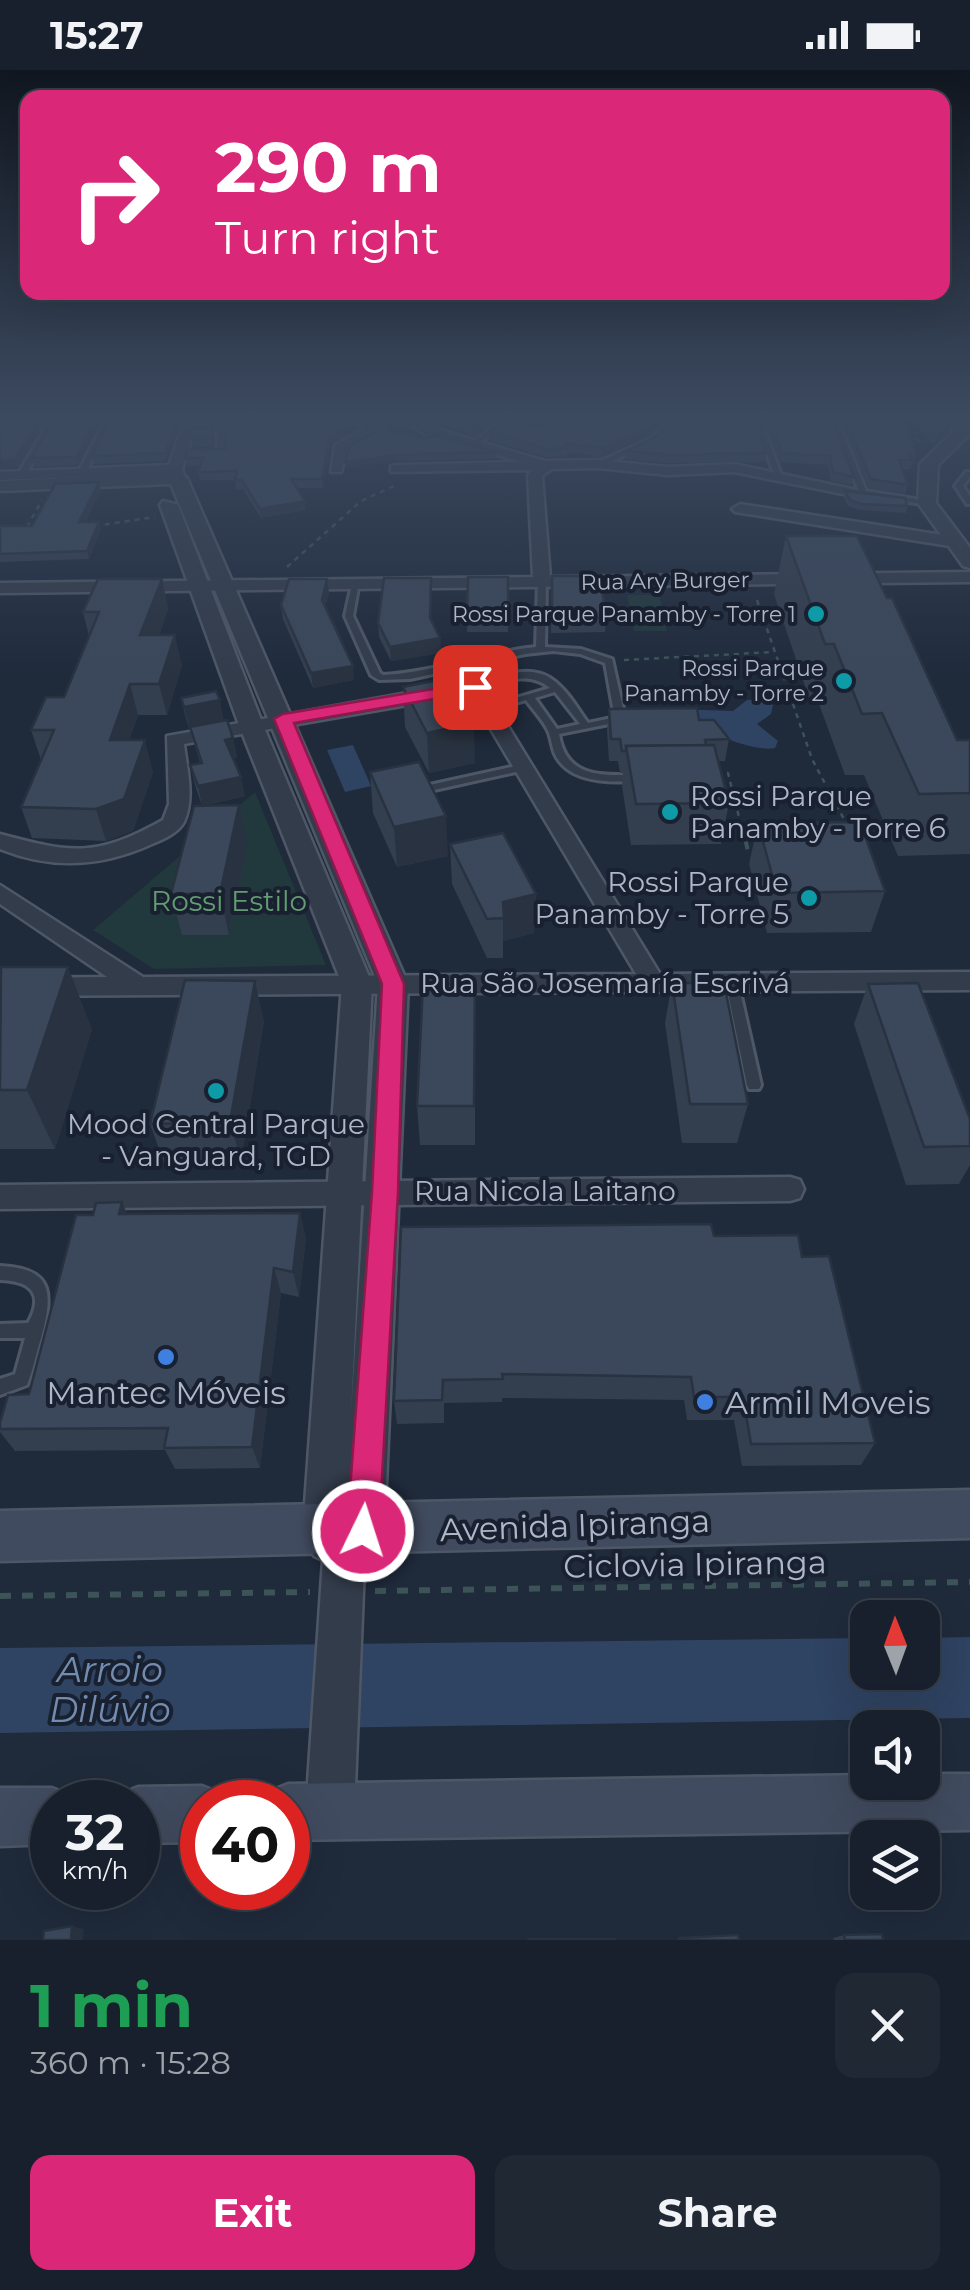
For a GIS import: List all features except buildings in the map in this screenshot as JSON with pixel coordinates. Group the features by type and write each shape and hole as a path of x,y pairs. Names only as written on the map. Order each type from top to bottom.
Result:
{"main road":[{"name":"Avenida Ipiranga","path":"0,1536 343,1563 970,1514"},
{"path":"316,1797 970,1802"},
{"path":"0,1817 30,1816"}],"street":[{"path":"172,503 172,515 283,719 393,984 385,1192 316,1797"},
{"path":"184,503 213,586 250,725 357,984 347,1192 343,1563"},
{"path":"537,503 542,582"},
{"path":"927,503 970,562"},
{"path":"740,509 956,542"},
{"name":"Rua Ary Burger","path":"0,588 970,577"},
{"path":"0,841 30,855 72,859 109,856 172,824 180,804 174,740 475,687 654,984"},
{"path":"290,820 322,811"},
{"path":"0,893 138,986"},
{"name":"Rua São Josemaría Escrivá","path":"0,987 732,983 908,989 970,981"},
{"name":"Rua Nicola Laitano","path":"0,1197 790,1189"}],"lane":[{"path":"540,649 542,582"},
{"path":"356,584 349,616 376,674 382,678 540,649 593,653 609,661 619,713 616,720 554,732"},
{"path":"475,687 532,674 547,677 586,726"},
{"path":"490,707 557,689"},
{"path":"529,697 554,732 554,743 565,764 587,778 662,777"},
{"path":"403,794 526,767"},
{"path":"732,983 754,1085"},
{"path":"0,1272 24,1273 40,1284 44,1295 21,1380 0,1387"},
{"path":"0,1331 31,1329 38,1324"}],"path":[{"path":"27,527 40,503"},
{"path":"287,568 358,503"},
{"path":"88,527 172,515"},
{"path":"14,527 42,527"},
{"path":"757,600 812,759 847,826"},
{"path":"609,661 774,652"},
{"path":"708,773 728,773 748,851 766,851"},
{"name":"Ciclovia Ipiranga","path":"0,1596 343,1563 970,1582"}],"green space":[{"path":"627,595 659,595 667,631 634,631"},
{"name":"Rossi Estilo","path":"255,792 326,965 154,969 93,930"}],"water":[{"path":"766,699 773,705 771,714 757,724 778,741 775,748 752,747 723,737 677,709 733,711 747,700"},
{"path":"353,745 371,786 345,792 327,750"},
{"name":"Arroio Dilúvio","path":"970,1637 970,1718 940,1718 940,1710 850,1710 850,1720 0,1733 0,1648 850,1638 850,1690 940,1690 940,1638"}],"place":[{"name":"Rossi Parque Panamby - Torre 1","path":"816,614"},
{"name":"Rossi Parque Panamby - Torre 2","path":"844,681"},
{"name":"Rossi Parque Panamby - Torre 6","path":"670,812"},
{"name":"Rossi Parque Panamby - Torre 5","path":"809,898"},
{"name":"Mood Central Parque - Vanguard, TGD","path":"216,1091"},
{"name":"Mantec Móveis","path":"166,1357"},
{"name":"Armil Moveis","path":"705,1402"}],"route":[{"path":"363,1531 385,1192 393,984 283,719 475,687"}]}
